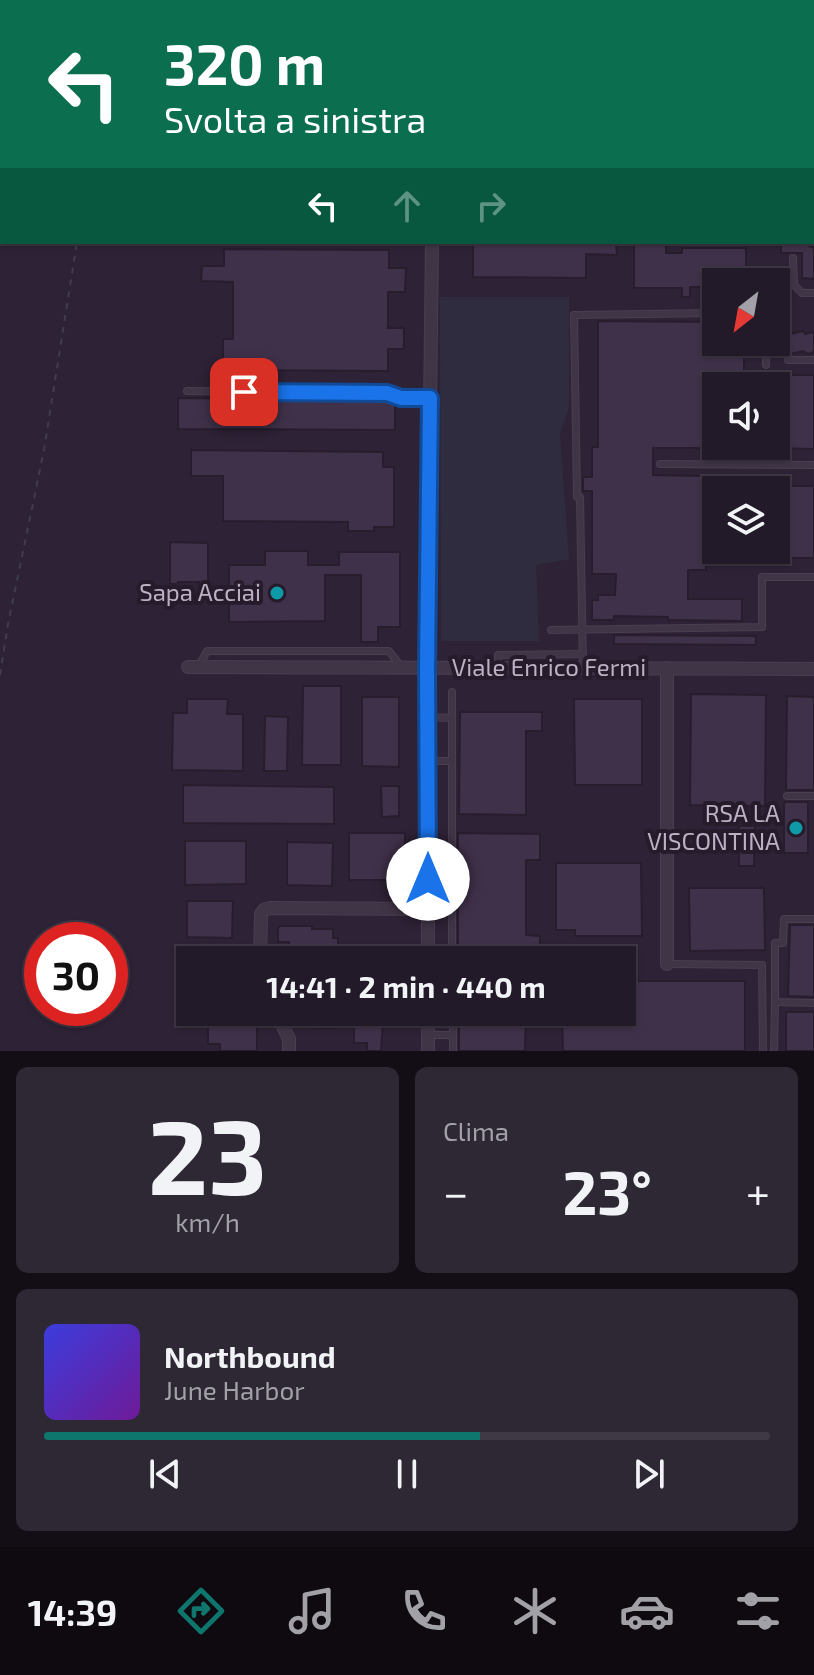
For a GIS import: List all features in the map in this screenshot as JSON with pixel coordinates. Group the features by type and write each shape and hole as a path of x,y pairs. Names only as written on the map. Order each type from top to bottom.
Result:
{"street":[{"path":"428,946 427,668 432,244"},
{"name":"Viale Enrico Fermi","path":"193,667 814,669"},
{"path":"667,668 667,964"},
{"path":"260,946 261,914 270,908 428,909"},
{"path":"283,1026 289,1039 289,1051"},
{"path":"428,1026 428,1051"}],"lane":[{"path":"793,258 794,285 802,293 814,293"},
{"path":"583,668 574,315 702,313"},
{"path":"766,356 766,365"},
{"path":"788,360 814,360"},
{"path":"187,391 387,393 401,398 430,398"},
{"path":"660,464 814,465"},
{"path":"551,630 762,627 762,577 814,577"},
{"path":"498,668 498,655 583,654"},
{"path":"452,692 452,946"},
{"path":"427,717 452,718"},
{"path":"427,761 452,761"},
{"path":"787,796 814,796"},
{"path":"428,909 452,909"},
{"path":"774,1051 775,943 783,943 784,919 814,919"},
{"path":"667,964 762,965 763,1051"},
{"path":"775,1002 814,1003"},
{"path":"453,1026 453,1051"},
{"path":"428,1035 453,1035"}],"path":[{"path":"0,675 44,450 77,244"}],"shaded area":[{"path":"440,297 569,297 569,407 560,434 569,559 536,565 539,641 441,641"}],"building":[{"path":"473,244 616,244 617,255 586,254 586,278 473,277"},
{"path":"634,244 666,244 666,253 682,253 682,248 746,248 746,268 702,268 702,287 690,287 690,297 682,297 682,288 634,288"},
{"path":"781,245 814,248 814,279 802,278 802,253 781,253"},
{"path":"224,249 389,250 389,268 406,268 405,292 388,292 388,328 404,328 404,349 388,349 388,371 223,370 223,339 233,339 233,282 201,281 202,266 224,266"},
{"path":"598,321 702,322 702,356 744,356 744,372 702,372 702,448 653,448 653,475 701,476 702,564 706,564 706,570 688,570 688,599 742,599 742,621 614,616 614,620 592,620 592,600 598,600 598,595 615,595 616,574 592,574 592,491 583,491 583,477 592,477 592,447 598,447"},
{"path":"814,332 814,352 790,354 790,334"},
{"path":"790,375 814,375 814,449 790,448"},
{"path":"178,398 387,399 395,402 395,430 178,429"},
{"path":"191,450 383,452 383,467 394,467 394,527 348,531 348,522 223,521 223,476 191,476"},
{"path":"790,486 814,486 814,558 790,558"},
{"path":"170,542 208,543 208,582 199,592 199,582 170,584"},
{"name":"Sapa Acciai","path":"265,551 308,551 308,565 339,565 339,552 400,552 400,627 378,627 378,642 361,642 361,575 325,575 325,621 229,622 229,565 265,565"},
{"path":"614,635 756,636 756,645 614,644"},
{"path":"303,686 341,686 341,765 302,765"},
{"path":"691,694 766,695 765,806 690,805"},
{"path":"787,696 814,697 814,790 786,790"},
{"path":"362,697 399,697 399,767 362,766"},
{"path":"187,699 228,699 227,714 243,714 243,771 172,770 173,713 187,713"},
{"path":"574,699 642,699 642,785 575,785"},
{"path":"460,712 542,712 542,731 526,731 526,815 459,814"},
{"path":"265,716 288,717 287,771 264,771"},
{"path":"183,785 334,787 334,824 183,823"},
{"path":"381,786 399,786 399,816 382,817"},
{"name":"RSA LA VISCONTINA","path":"786,802 808,802 808,853 784,853"},
{"path":"739,826 755,826 754,866 739,866"},
{"path":"349,833 405,833 405,880 349,880"},
{"path":"458,833 540,834 540,860 526,860 526,935 540,936 540,946 458,946"},
{"path":"185,841 246,841 246,884 185,885"},
{"path":"287,842 333,843 332,886 287,885"},
{"path":"556,863 641,863 642,936 575,936 575,930 556,930"},
{"path":"689,888 764,888 765,950 690,951"},
{"path":"187,901 233,901 232,938 187,937"},
{"path":"790,925 814,925 814,997 788,996"},
{"path":"280,926 312,926 312,929 333,929 333,938 338,938 338,946 289,946 289,942 278,942"},
{"path":"636,981 745,981 745,1051 563,1051 562,1026 636,1026"},
{"path":"786,1012 814,1012 814,1051 786,1051"},
{"path":"208,1026 257,1027 257,1051 220,1051 220,1044 208,1044"},
{"path":"315,1026 336,1026 336,1028"},
{"path":"354,1026 383,1026 381,1051 367,1051 367,1043 354,1043"},
{"path":"459,1026 526,1026 525,1051 459,1051"}],"place":[{"name":"Sapa Acciai","path":"277,593"},
{"name":"RSA LA VISCONTINA","path":"796,828"}],"route":[{"path":"244,392 387,393 401,398 430,398 428,879"}]}
